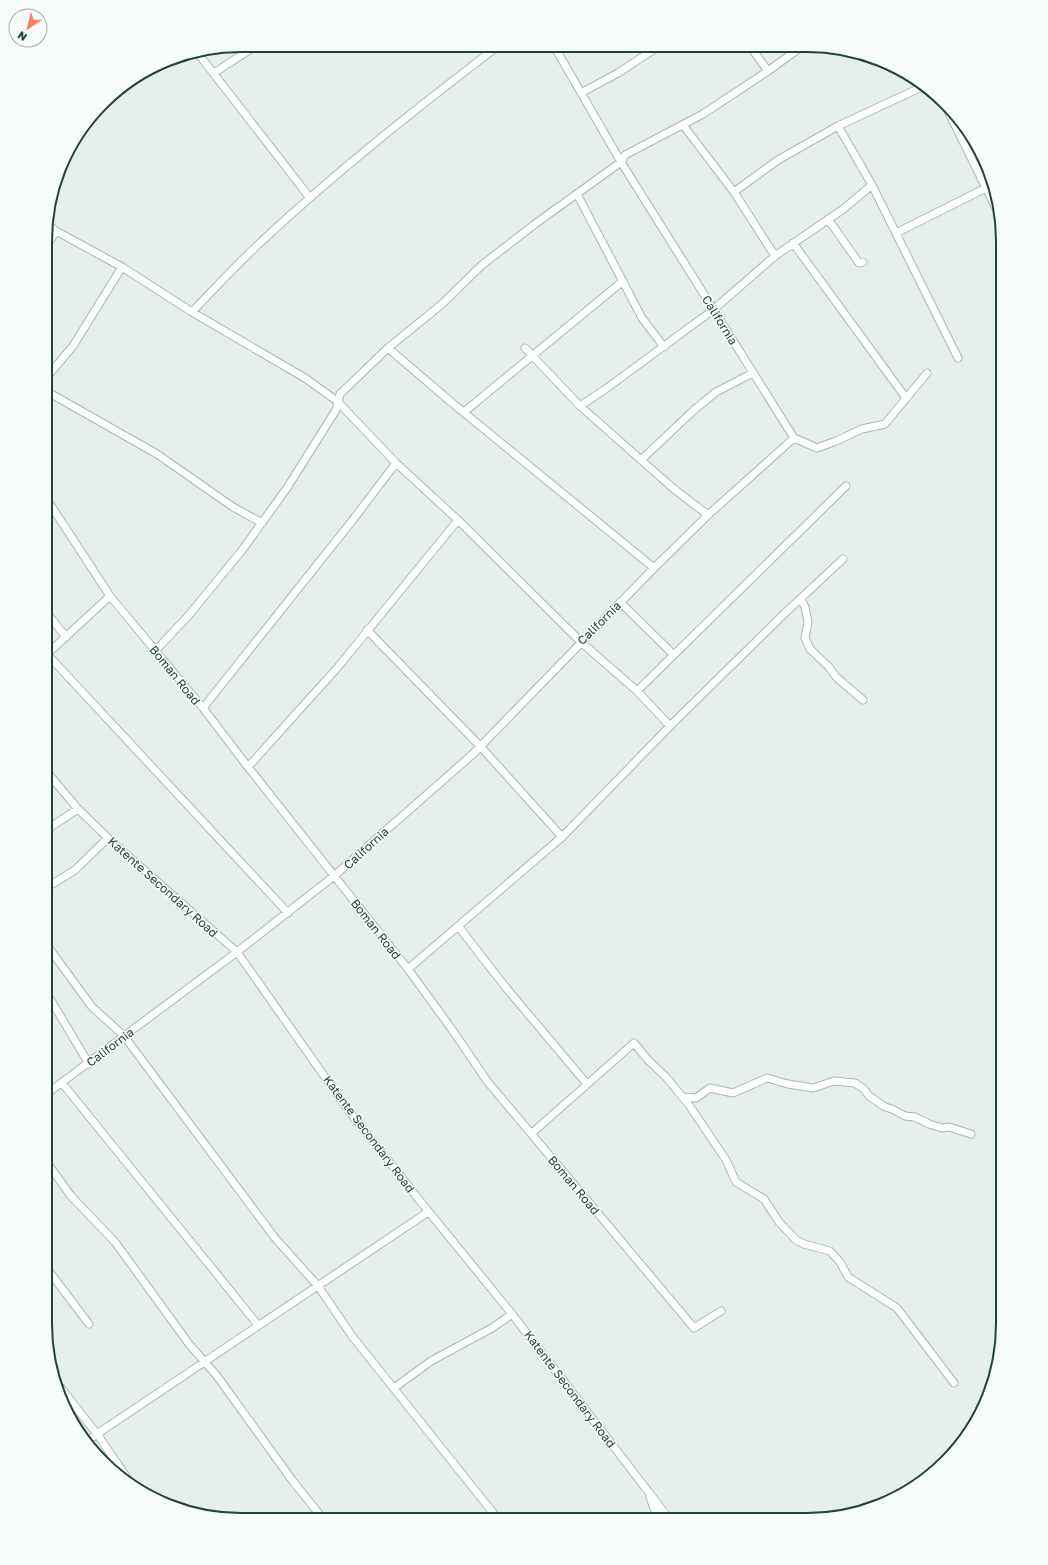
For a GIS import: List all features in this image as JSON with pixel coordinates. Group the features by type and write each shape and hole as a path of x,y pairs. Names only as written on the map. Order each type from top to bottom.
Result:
{"street":[{"path":"214,73 246,52"},
{"path":"192,312 261,242 310,198 490,52"},
{"name":"California","path":"52,1090 89,1064 124,1036 237,952 334,876 480,746 580,642 708,515 794,438 621,162 557,52"},
{"path":"581,93 618,73 650,52"},
{"path":"754,52 768,71"},
{"path":"156,650 189,615 243,549 262,523 287,488 336,410 337,401 340,394 388,348 442,304 482,265 621,162 625,155 703,114 794,52"},
{"path":"201,57 310,198"},
{"path":"734,192 778,160 838,126 918,89"},
{"path":"953,121 991,198"},
{"path":"683,124 734,192 775,256"},
{"path":"838,126 872,185 958,358"},
{"path":"580,406 664,347 713,310 775,256 828,219 872,185"},
{"path":"896,233 986,188"},
{"path":"577,194 642,318 664,347"},
{"path":"828,219 853,256 859,263 863,262"},
{"path":"52,228 122,267 192,312 305,378 337,401 396,463 458,520 580,642 637,691 670,726"},
{"path":"52,237 56,231"},
{"path":"793,243 906,398"},
{"path":"52,371 73,346 122,267"},
{"path":"464,412 533,357 623,281"},
{"path":"388,348 654,568"},
{"path":"525,348 580,406 641,460 708,515"},
{"path":"794,438 817,448 862,429 885,424 927,373"},
{"path":"641,460 694,410 716,392 753,374"},
{"path":"52,394 157,454 233,507 262,523"},
{"path":"202,708 310,575 396,463"},
{"path":"637,691 846,486"},
{"name":"Boman Road","path":"52,507 110,596 156,650 408,969 453,1030 487,1081 694,1328 721,1310"},
{"path":"248,768 338,667 458,520"},
{"path":"408,969 562,837 670,726 843,559"},
{"path":"52,650 110,596"},
{"path":"800,599 805,607 808,622 805,638 810,648 836,677 863,700"},
{"path":"620,602 674,655"},
{"path":"52,620 66,637"},
{"path":"367,630 480,746 562,837"},
{"path":"52,659 288,913"},
{"name":"Katente Secondary Road","path":"52,778 78,809 108,838 237,952 346,1107 428,1212 512,1314 665,1513"},
{"path":"52,826 78,809"},
{"path":"52,884 75,870 108,838"},
{"path":"458,926 507,989 587,1084"},
{"path":"52,952 74,980 92,1007 124,1036 275,1238 318,1286 352,1336 493,1513"},
{"path":"52,1002 89,1064"},
{"path":"532,1133 634,1043 682,1097 707,1131 726,1160 736,1182 764,1199 779,1222 796,1240 804,1244 830,1251 840,1262 848,1278 897,1308 954,1383"},
{"path":"682,1097 696,1098 710,1088 734,1093 767,1078 788,1084 813,1088 834,1081 848,1082 855,1083 864,1089 869,1096 884,1107 892,1109 905,1116 914,1117 942,1128 949,1127 972,1134"},
{"path":"62,1083 258,1325"},
{"path":"52,1170 71,1196 114,1242 189,1344 240,1406 292,1480 318,1513"},
{"path":"91,1438 428,1212"},
{"path":"52,1275 89,1324"},
{"path":"394,1388 431,1362 492,1328 512,1314"},
{"path":"64,1392 97,1434 123,1471"},
{"path":"648,1491 656,1513"}]}
